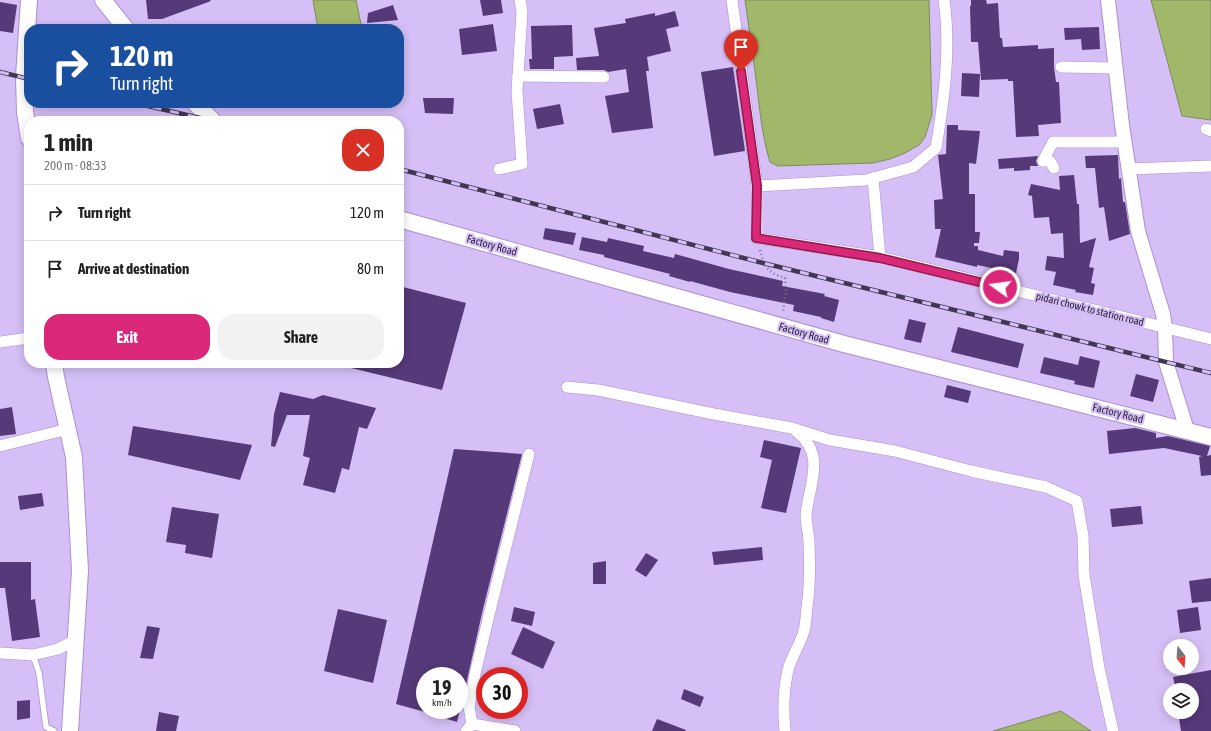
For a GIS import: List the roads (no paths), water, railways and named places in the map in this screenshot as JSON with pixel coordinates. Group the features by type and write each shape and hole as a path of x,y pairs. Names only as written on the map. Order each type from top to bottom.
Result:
{"main road":[{"path":"27,24 29,0"},
{"path":"103,0 122,24"},
{"path":"200,108 208,116"},
{"name":"Factory Road","path":"404,220 859,348 1211,437"},
{"path":"55,368 74,457 80,571 70,731"}],"street":[{"path":"499,169 522,164 517,91 522,12 520,0"},
{"path":"732,0 757,186 866,180 913,167 936,148 945,82 947,17 944,0"},
{"path":"1108,0 1124,142 1138,231 1163,314 1166,362 1187,430"},
{"path":"1061,67 1116,68"},
{"path":"518,76 604,77"},
{"path":"1054,168 1050,161 1043,160 1053,142 1124,142"},
{"path":"1128,169 1211,166"},
{"path":"874,178 880,258"},
{"name":"pidari chowk to station road","path":"757,186 756,238 880,258 1211,339"},
{"path":"0,342 24,339"},
{"path":"567,388 598,390 714,414 792,428 830,440 895,451 971,471 1046,487 1076,501 1083,536 1084,575 1099,668 1113,731"},
{"path":"785,731 783,693 788,669 804,631 808,604 810,563 806,516 815,472 813,454 804,437 792,428"},
{"path":"0,446 68,429"},
{"path":"515,731 469,727 468,707 529,454"},
{"path":"0,653 33,654 58,649 76,640"}],"lane":[{"path":"33,654 39,673 46,727 54,731"}],"railway":[{"path":"0,72 24,78"},
{"path":"157,108 191,116"},
{"path":"404,170 763,263 1211,373"}]}
